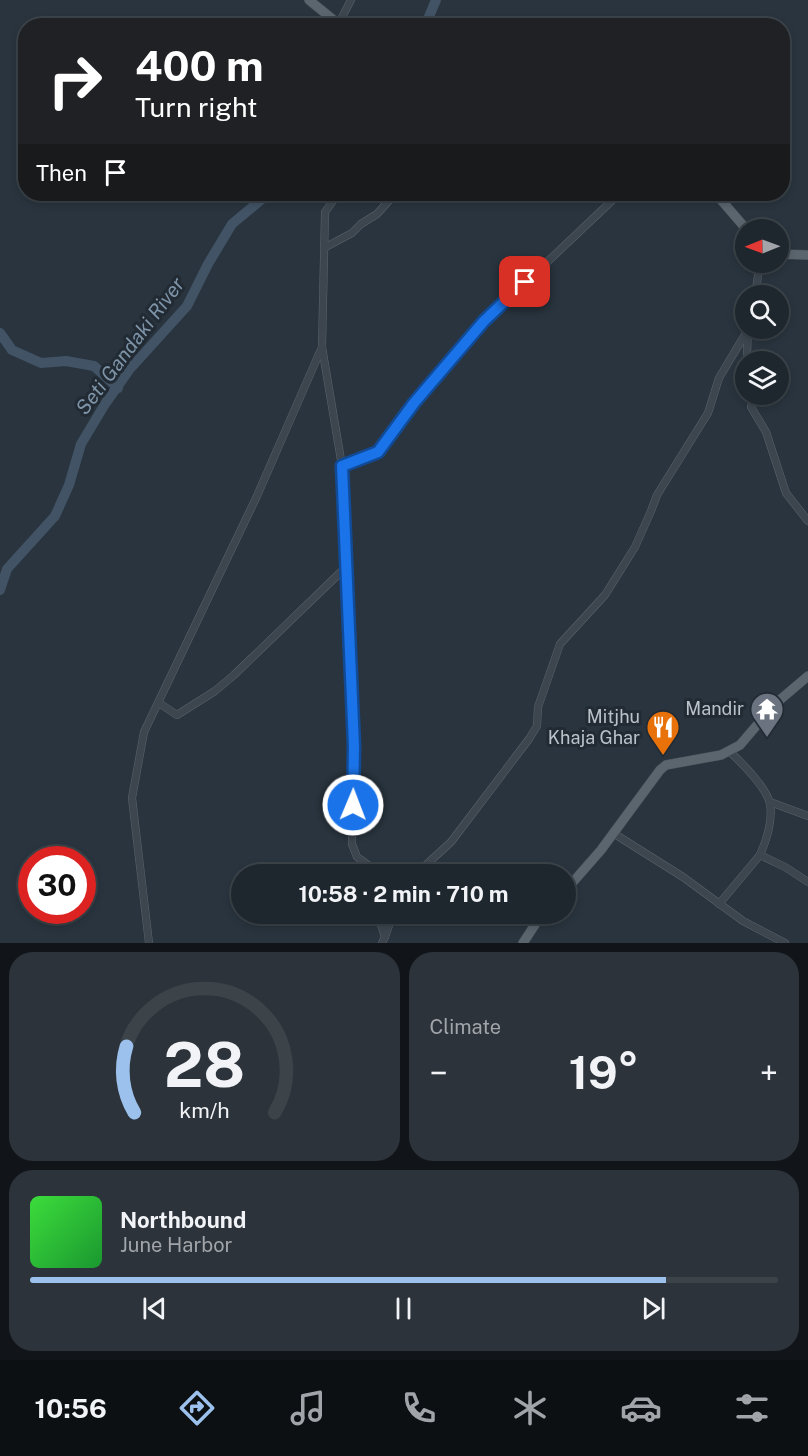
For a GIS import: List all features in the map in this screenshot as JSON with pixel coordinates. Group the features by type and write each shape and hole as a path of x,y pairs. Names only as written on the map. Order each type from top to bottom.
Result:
{"main road":[{"path":"309,0 332,18"},
{"path":"722,201 738,219"},
{"path":"789,254 808,255"},
{"path":"576,878 663,767 730,752 743,742 788,691 808,676"},
{"path":"523,943 535,924"}],"street":[{"path":"343,18 351,0"},
{"path":"333,201 325,212 322,347 342,466 354,746 352,844 357,857 367,864"},
{"path":"324,248 352,233 358,226 373,217 388,201"},
{"path":"342,466 378,452 414,403 484,321 612,201"},
{"path":"735,351 749,328 747,351"},
{"path":"149,943 132,798 144,732 257,496 322,347"},
{"path":"427,864 451,842 483,798 508,770 533,733 537,726 538,707 560,644 605,595 635,547 657,495 708,413 719,378 735,351"},
{"path":"752,405 766,432 786,493 808,521"},
{"path":"159,703 177,715 215,691 345,568"},
{"path":"719,904 760,855 770,823 770,802 752,775 730,752"},
{"path":"770,802 808,816"},
{"path":"613,833 683,877 743,921 785,943"},
{"path":"760,855 808,882"},
{"path":"383,940 389,924"},
{"path":"381,925 383,940"}],"waterway":[{"name":"Seti Gandaki River","path":"428,18 436,0"},
{"name":"Seti Gandaki River","path":"0,590 7,569 55,516 69,485 81,444 105,404 129,370 187,306 232,224 260,201"},
{"path":"0,333 12,350 41,363 66,361 94,366 118,388"}],"place":[{"name":"Mandir","path":"767,738"},
{"name":"Mitjhu Khaja Ghar","path":"663,756"}],"route":[{"path":"353,805 354,746 342,466 378,452 414,403 484,321 525,282"}]}
